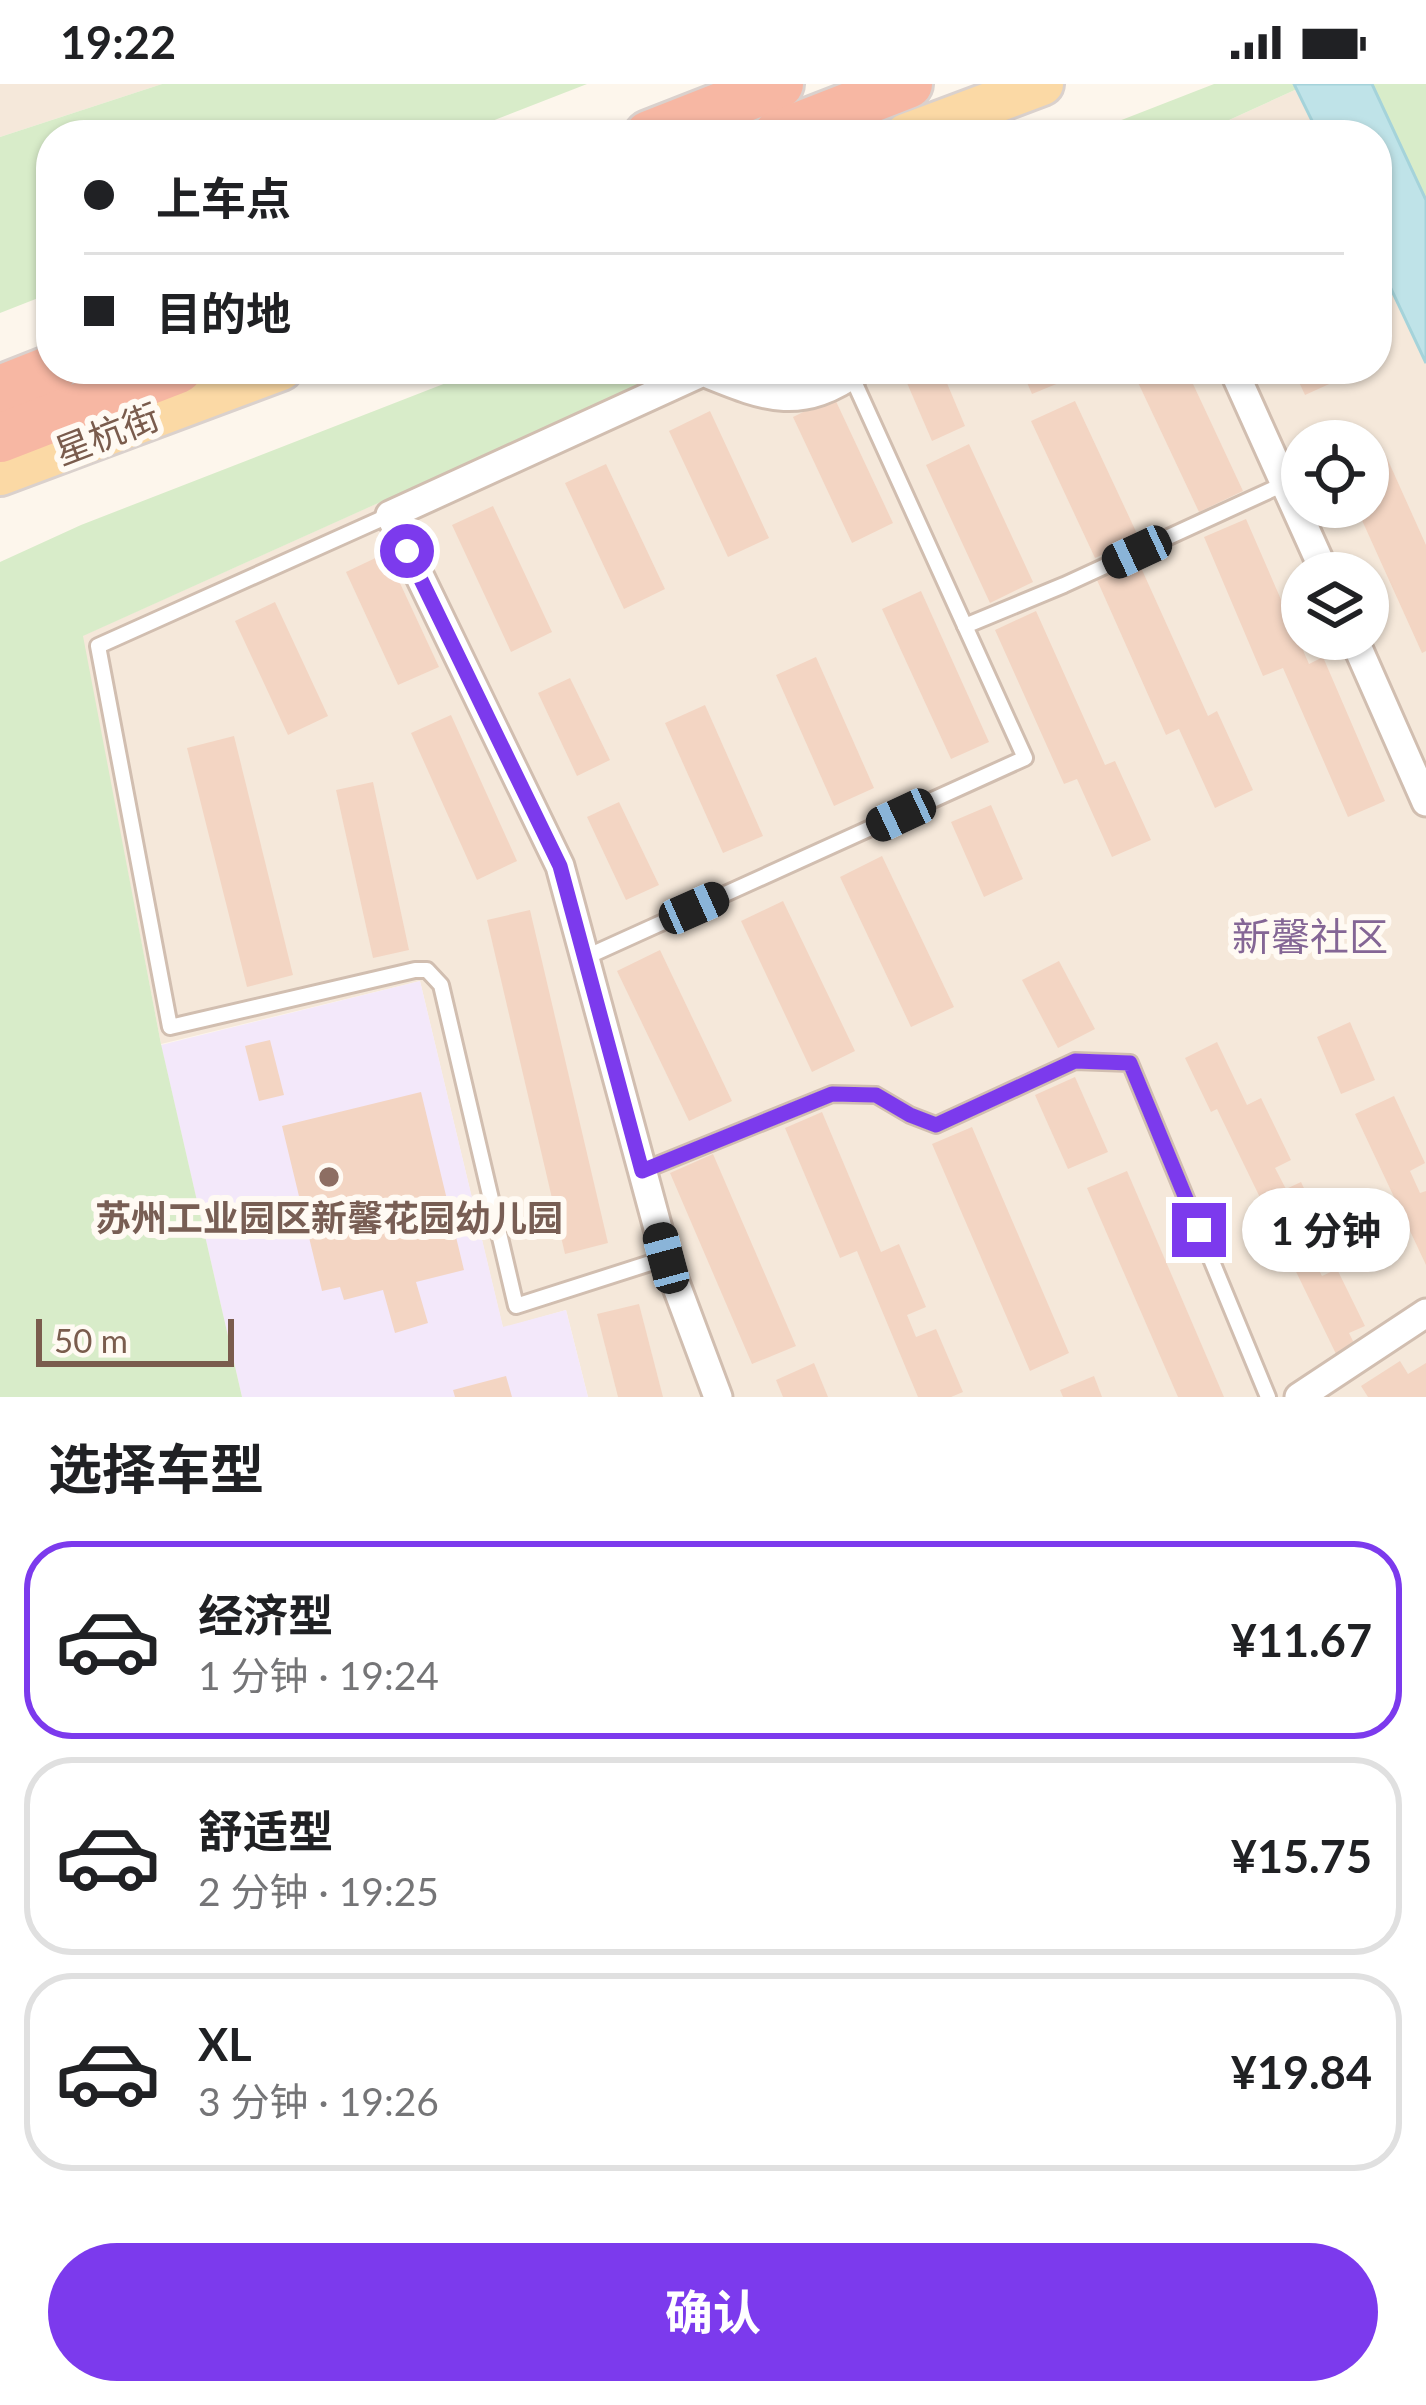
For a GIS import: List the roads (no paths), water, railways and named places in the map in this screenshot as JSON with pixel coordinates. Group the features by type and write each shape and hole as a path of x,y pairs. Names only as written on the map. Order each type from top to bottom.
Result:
{"highway":[{"path":"688,120 779,84"},
{"path":"816,120 908,84"},
{"path":"0,390 36,375"},
{"path":"0,438 139,384"}],"main road":[{"path":"674,120 770,84"},
{"path":"946,120 1042,84"},
{"path":"0,369 36,356"},
{"name":"星杭街","path":"0,474 241,384"}],"street":[{"path":"679,384 390,515 560,866 666,1258 718,1397"},
{"path":"732,384 793,400 828,384"},
{"path":"1240,384 1281,472"},
{"path":"1363,660 1426,802"},
{"path":"1299,1397 1426,1313"}],"lane":[{"path":"584,958 1025,758 860,384"},
{"path":"965,626 1281,485"},
{"path":"390,515 98,646 170,1027 427,970 441,986 515,1306 666,1258"},
{"path":"642,1171 832,1094 876,1095 936,1125 1075,1061 1130,1063 1268,1397"}],"water":[{"path":"1294,84 1372,84 1389,120 1312,120"},
{"path":"1392,127 1426,200 1426,363 1392,291"}],"place":[{"name":"苏州工业园区新馨花园幼儿园","path":"329,1177"}],"district":[{"name":"新馨社区","path":"1310,937"}]}
